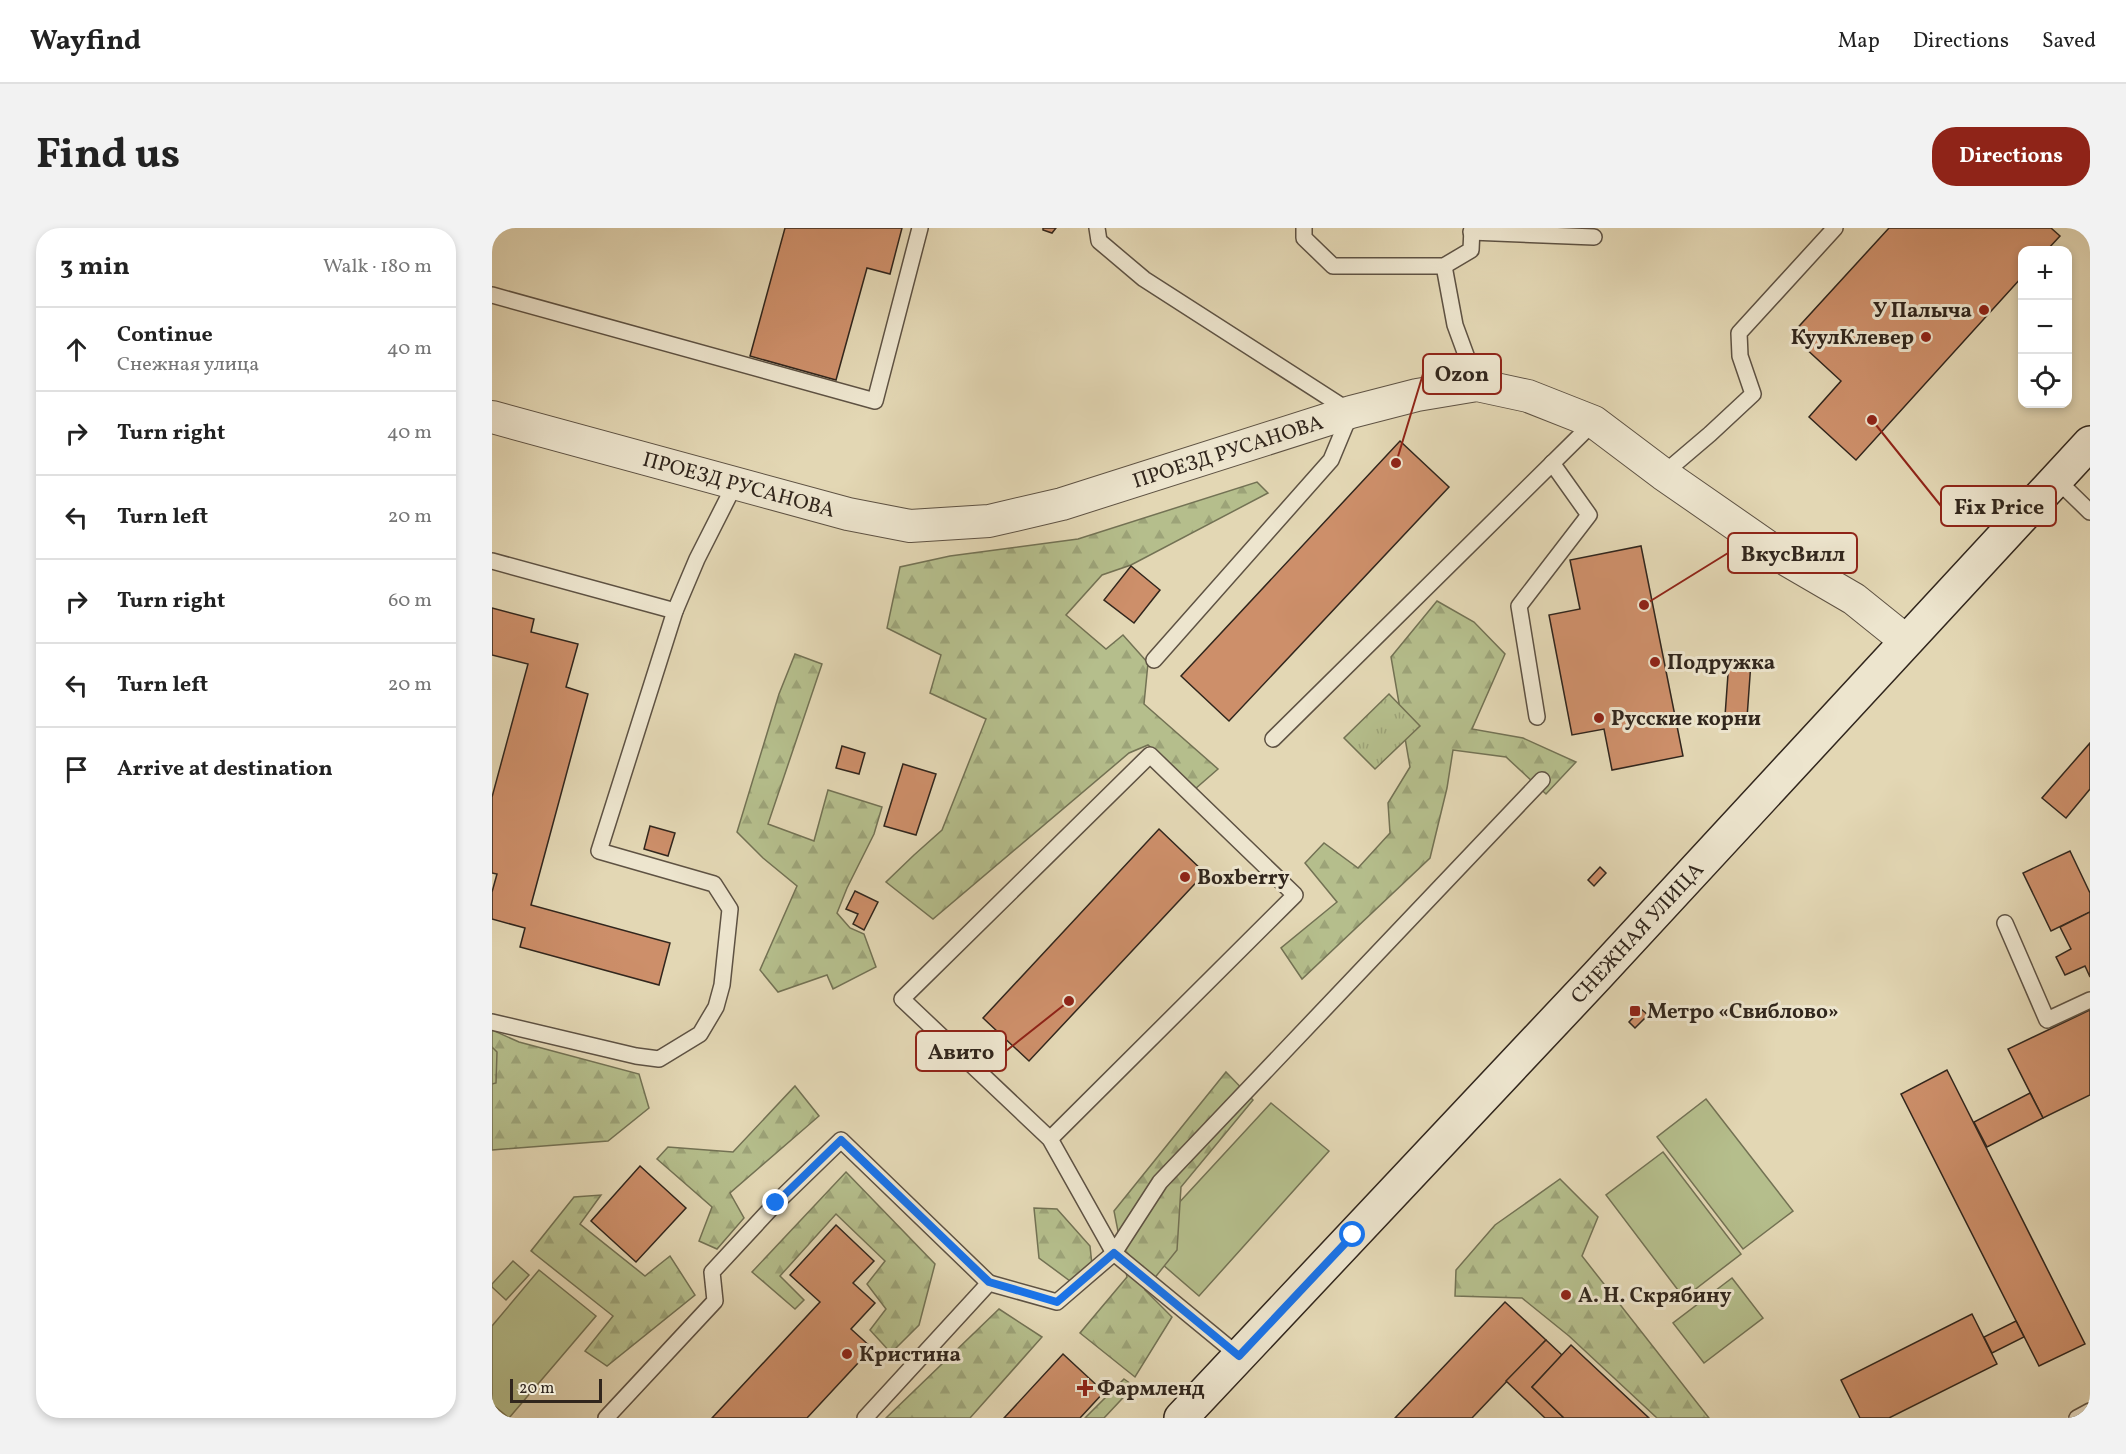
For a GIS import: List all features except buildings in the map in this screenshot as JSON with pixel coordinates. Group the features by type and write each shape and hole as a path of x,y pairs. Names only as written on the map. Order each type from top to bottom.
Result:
{"main road":[{"name":"СНЕЖНАЯ УЛИЦА","path":"1181,1418 1587,986 1859,693 1905,640 2090,443"}],"street":[{"name":"ПРОЕЗД РУСАНОВА","path":"492,417 848,514 910,526 989,521 1062,504 1351,412 1418,395 1477,386 1528,396 1594,422 1663,474 1786,560 1854,599 1905,640"}],"lane":[{"path":"492,295 875,401 920,228"},
{"path":"1097,228 1099,241 1144,279 1351,412 1331,460 1154,660"},
{"path":"1304,228 1304,238 1333,266 1444,266 1471,250 1471,230 1594,237"},
{"path":"1663,474 1753,394 1740,356 1739,333 1835,228"},
{"path":"1444,266 1455,325 1477,386"},
{"path":"1273,739 1594,422"},
{"path":"1537,717 1519,606 1589,515 1552,463"},
{"path":"2056,479 2090,512"},
{"path":"492,1022 636,1056 658,1059 700,1034 716,1007 722,985 730,909 714,884 599,850 675,611 735,484"},
{"path":"492,561 675,611"},
{"path":"1050,1139 1295,896 1150,755 902,999 1050,1139 1114,1253 1239,1356"},
{"path":"606,1418 715,1301 712,1272 776,1203 841,1140 989,1282 1057,1302 1114,1253 1160,1182 1542,780"},
{"path":"2006,923 2047,1020 2090,1000"},
{"path":"865,1418 989,1282"},
{"path":"2076,1418 2090,1411"}],"green space":[{"path":"1257,482 1268,493 1131,565 1102,575 1066,615 1106,649 1123,635 1148,663 1144,704 1218,769 1195,789 1148,745 1129,753 933,919 886,882 942,830 986,719 930,693 941,655 887,628 900,567 950,556 1078,539"},
{"path":"1437,601 1474,622 1505,654 1472,729 1523,738 1576,762 1546,794 1506,757 1453,750 1447,788 1430,858 1302,979 1281,948 1337,902 1305,863 1324,843 1358,868 1390,833 1388,803 1410,767 1391,657"},
{"path":"795,654 822,664 768,824 814,841 828,790 882,807 874,834 837,913 850,928 864,934 876,967 833,989 827,975 778,992 760,970 797,886 763,858 737,832 779,694"},
{"path":"1389,694 1420,726 1375,769 1344,738"},
{"path":"492,1030 519,1042 639,1074 649,1108 608,1141 492,1150"},
{"path":"492,1047 497,1052 496,1083 492,1084"},
{"path":"1226,1072 1253,1100 1181,1187 1177,1250 1145,1290 1172,1317 1135,1377 1080,1333 1127,1277 1114,1211"},
{"path":"795,1086 819,1116 730,1193 744,1218 717,1249 699,1241 712,1207 657,1159 668,1147 733,1152"},
{"path":"1706,1099 1793,1211 1743,1249 1657,1137"},
{"path":"1271,1103 1329,1151 1199,1296 1140,1245"},
{"path":"1663,1152 1741,1254 1684,1298 1606,1195"},
{"path":"846,1172 935,1264 919,1325 891,1353 870,1330 886,1309 867,1284 885,1261 836,1214 780,1276 804,1300 795,1309 752,1272"},
{"path":"1560,1179 1598,1217 1582,1256 1709,1418 1657,1418 1569,1336 1522,1298 1455,1296 1456,1270 1495,1225"},
{"path":"601,1195 580,1224 645,1276 670,1256 695,1295 607,1366 585,1351 613,1316 531,1251 574,1197"},
{"path":"1034,1208 1057,1209 1090,1246 1092,1265 1074,1284 1039,1258"},
{"path":"513,1261 529,1275 506,1300 492,1287 492,1284"},
{"path":"539,1270 596,1316 509,1418 492,1404 492,1326"},
{"path":"1732,1278 1763,1318 1704,1363 1673,1323"},
{"path":"999,1309 1042,1337 970,1418 886,1418"},
{"path":"1124,1379 1134,1386 1104,1418 1085,1418"}],"place":[{"name":"У Палыча","path":"1984,310"},
{"name":"КуулКлевер","path":"1926,337"},
{"name":"Fix Price","path":"1872,420"},
{"name":"Ozon","path":"1396,463"},
{"name":"ВкусВилл","path":"1644,605"},
{"name":"Подружка","path":"1655,662"},
{"name":"Русские корни","path":"1599,718"},
{"name":"Boxberry","path":"1185,877"},
{"name":"Авито","path":"1069,1001"},
{"name":"Метро «Свиблово»","path":"1635,1011"},
{"name":"А. Н. Скрябину","path":"1566,1295"},
{"name":"Кристина","path":"847,1354"},
{"name":"Фармленд","path":"1085,1388"}],"route":[{"path":"776,1203 841,1140 989,1282 1057,1302 1114,1253 1239,1356 1353,1235"}]}
